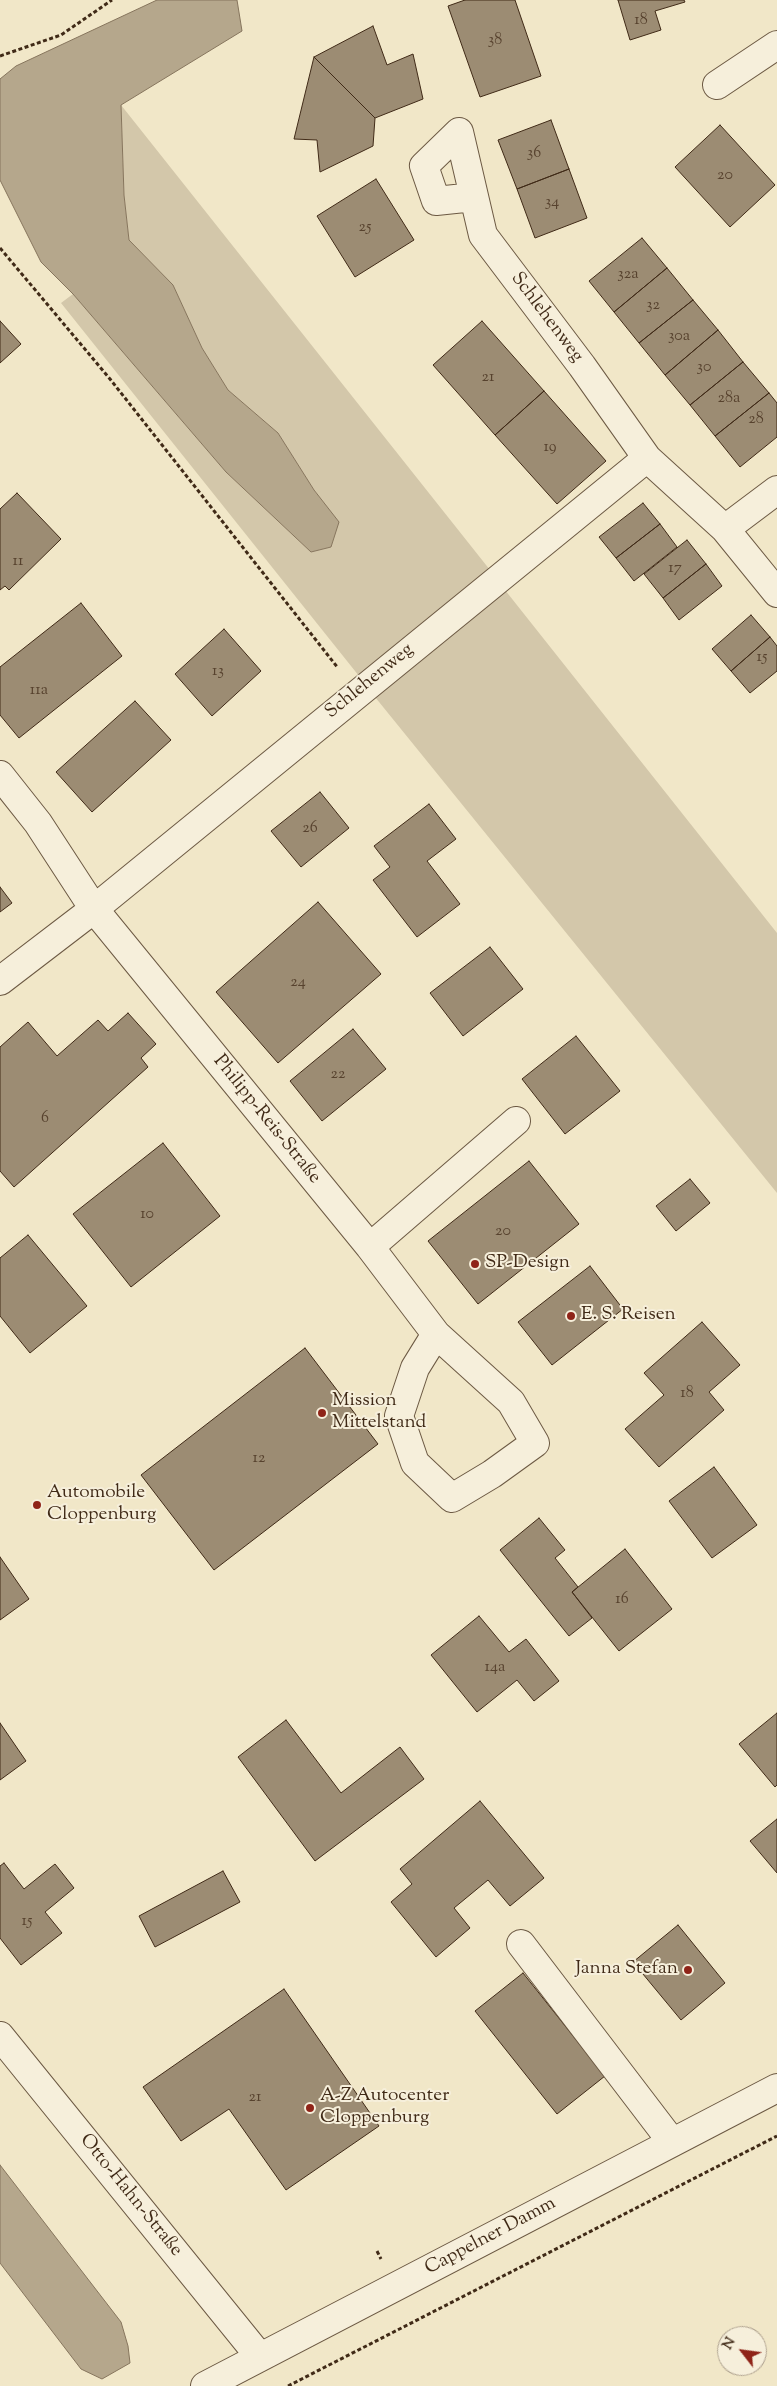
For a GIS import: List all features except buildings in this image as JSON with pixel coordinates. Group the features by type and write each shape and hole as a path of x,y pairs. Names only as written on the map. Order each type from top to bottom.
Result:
{"street":[{"path":"717,85 768,49 777,45"},
{"name":"Schlehenweg","path":"474,197 483,235 582,366 647,458 725,529 777,593"},
{"name":"Schlehenweg","path":"94,908 357,692 647,458"},
{"path":"725,529 777,490"},
{"name":"Philipp-Reis-Straße","path":"0,775 38,824 94,908 370,1247 436,1334 511,1402 536,1443 492,1474 452,1498 415,1463 398,1416 415,1368 436,1334"},
{"path":"0,981 94,908"},
{"path":"370,1247 516,1121"},
{"path":"521,1944 672,2142"},
{"name":"Otto-Hahn-Straße","path":"0,2036 260,2357"},
{"name":"Cappelner Damm","path":"205,2386 777,2088"}],"path":[{"path":"0,56 61,35 112,0"},
{"path":"0,248 110,379 357,692"},
{"path":"288,2386 777,2136"}],"shaded area":[{"path":"157,0 237,0 242,31 121,105 124,195 129,240 173,285 202,348 228,390 278,433 314,490 339,522 331,547 311,552 226,472 73,294 41,262 0,180 0,79 16,66"},
{"path":"121,105 490,570 359,676 61,303 73,294 226,472 311,552 331,547 338,522 314,490 278,433 228,390 202,348 173,285 129,240 124,195"},
{"path":"505,590 777,933 777,1193 375,697"},
{"path":"0,2165 121,2322 128,2346 130,2363 102,2379 81,2369 0,2263"}],"place":[{"name":"SP-Design","path":"475,1264"},
{"name":"E. S. Reisen","path":"571,1316"},
{"name":"Mission Mittelstand","path":"322,1413"},
{"name":"Automobile Cloppenburg","path":"37,1505"},
{"name":"Janna Stefan","path":"688,1970"},
{"name":"A-Z Autocenter Cloppenburg","path":"310,2108"}]}
